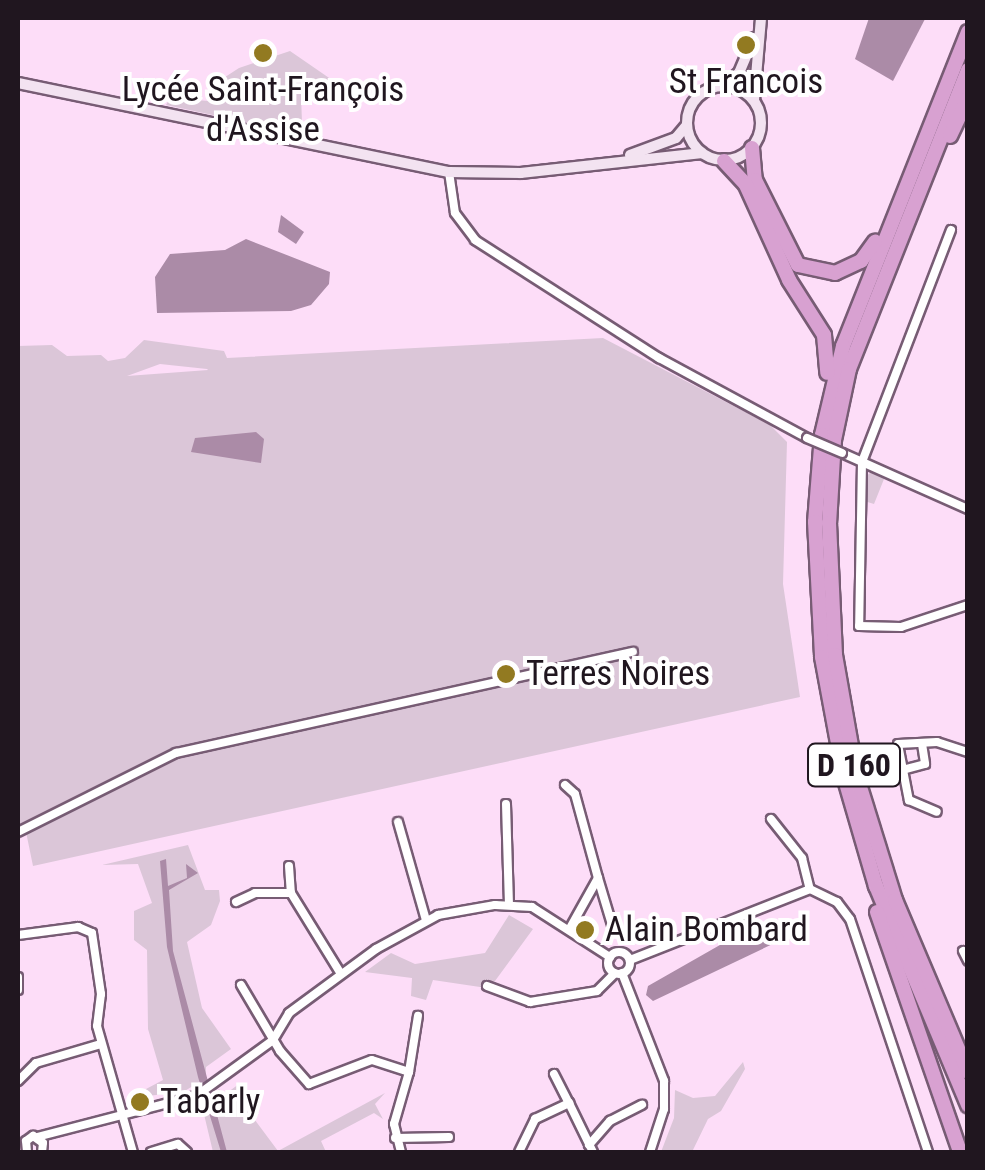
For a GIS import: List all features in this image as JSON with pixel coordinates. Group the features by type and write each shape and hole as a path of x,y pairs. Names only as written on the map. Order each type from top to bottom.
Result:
{"highway":[{"name":"D 160","path":"968,32 828,403 817,482 817,608 876,886 968,1105"},
{"name":"D 160","path":"968,70 897,223 849,368 830,482 832,620 850,775 895,900 968,1072"},
{"path":"752,148 754,180 784,248 798,265 822,274 849,268 897,223 917,214 968,98"},
{"path":"724,161 746,185 789,280 824,335 828,403"},
{"name":"D 160","path":"850,775 968,1050"},
{"name":"D 160","path":"850,775 846,809 878,917 960,1152"}],"street":[{"path":"596,164 656,147 687,124 696,99 724,86 739,73 761,18"},
{"path":"18,83 449,172 521,173 702,153 724,161 752,148 762,128 754,100 761,18"},
{"path":"724,86 754,100"},
{"path":"687,124 702,153"},
{"path":"449,172 455,212 475,240 659,358 807,438 968,509"},
{"path":"951,230 862,462 861,628 901,626 968,605"},
{"path":"18,832 176,753 633,652"},
{"path":"937,812 909,800 898,744 968,752"},
{"path":"903,770 924,764 922,744"},
{"path":"565,785 575,794 612,928"},
{"path":"506,804 509,905"},
{"path":"771,819 802,858 810,889"},
{"path":"398,822 426,920"},
{"path":"288,866 291,894 341,974"},
{"path":"570,928 598,878"},
{"path":"487,986 530,1002 597,990 630,960 810,889 838,902 850,918 928,1152"},
{"path":"236,902 255,893 291,894"},
{"path":"18,1149 37,1136 204,1090 273,1040 288,1013 426,920 509,905 542,910 610,956 664,1081 664,1109 650,1152"},
{"path":"18,936 78,927 92,933 101,1044 133,1152"},
{"path":"963,951 968,962"},
{"path":"610,956 620,952 630,960"},
{"path":"18,977 18,990"},
{"path":"241,985 273,1040 309,1084 372,1060 408,1072"},
{"path":"401,1152 395,1138 418,1016"},
{"path":"18,1081 36,1063 101,1044"},
{"path":"554,1074 591,1148 610,1122 642,1106"},
{"path":"518,1152 535,1120 569,1103"},
{"path":"43,1151 56,1133"},
{"path":"37,1136 43,1151"},
{"path":"395,1138 449,1137"},
{"path":"26,1141 26,1152"},
{"path":"151,1152 178,1144 187,1152"}],"shaded area":[{"path":"869,18 925,19 893,81 855,59"},
{"path":"290,51 335,82 301,96 302,122 273,128 166,105 170,98 209,101 219,81 239,68"},
{"path":"281,215 304,232 296,244 278,232"},
{"path":"246,239 330,272 329,284 311,305 291,311 157,313 155,277 170,254 225,250"},
{"path":"603,338 770,425 787,442 783,584 800,697 33,866 25,827 18,829 18,346 52,345 67,356 101,355 108,361 125,358 144,340 224,351 227,358","holes":["160,364 208,370 127,376"]},
{"path":"256,432 264,439 261,463 191,452 195,438"},
{"path":"871,472 884,479 874,504 861,500 862,480"},
{"path":"188,845 205,890 219,890 220,901 211,925 187,942 202,1008 231,1049 206,1067 206,1078 183,1092 129,1098 163,1080 148,1029 147,950 134,940 134,911 152,903 138,864 102,865"},
{"path":"166,859 168,886 187,878 186,864 198,873 169,890 173,951 227,1152 221,1152 198,1077 167,947 160,861"},
{"path":"509,915 533,929 495,981 480,987 433,980 426,1000 411,996 412,978 365,972 391,953 415,964 485,953"},
{"path":"792,924 801,926 779,941 653,1001 646,995 648,986 741,933 750,938"},
{"path":"743,1062 745,1069 721,1111 708,1119 692,1152 661,1152 674,1118 675,1090 693,1098 715,1096"},
{"path":"239,1084 254,1106 249,1112 278,1151 385,1093 375,1104 383,1119 374,1113 321,1141 326,1152 213,1152 202,1106 219,1089 224,1095"}],"place":[{"name":"St Francois","path":"746,45"},
{"name":"Lycée Saint-François d'Assise","path":"263,53"},
{"name":"Terres Noires","path":"506,674"},
{"name":"Alain Bombard","path":"585,930"},
{"name":"Tabarly","path":"140,1102"}]}
